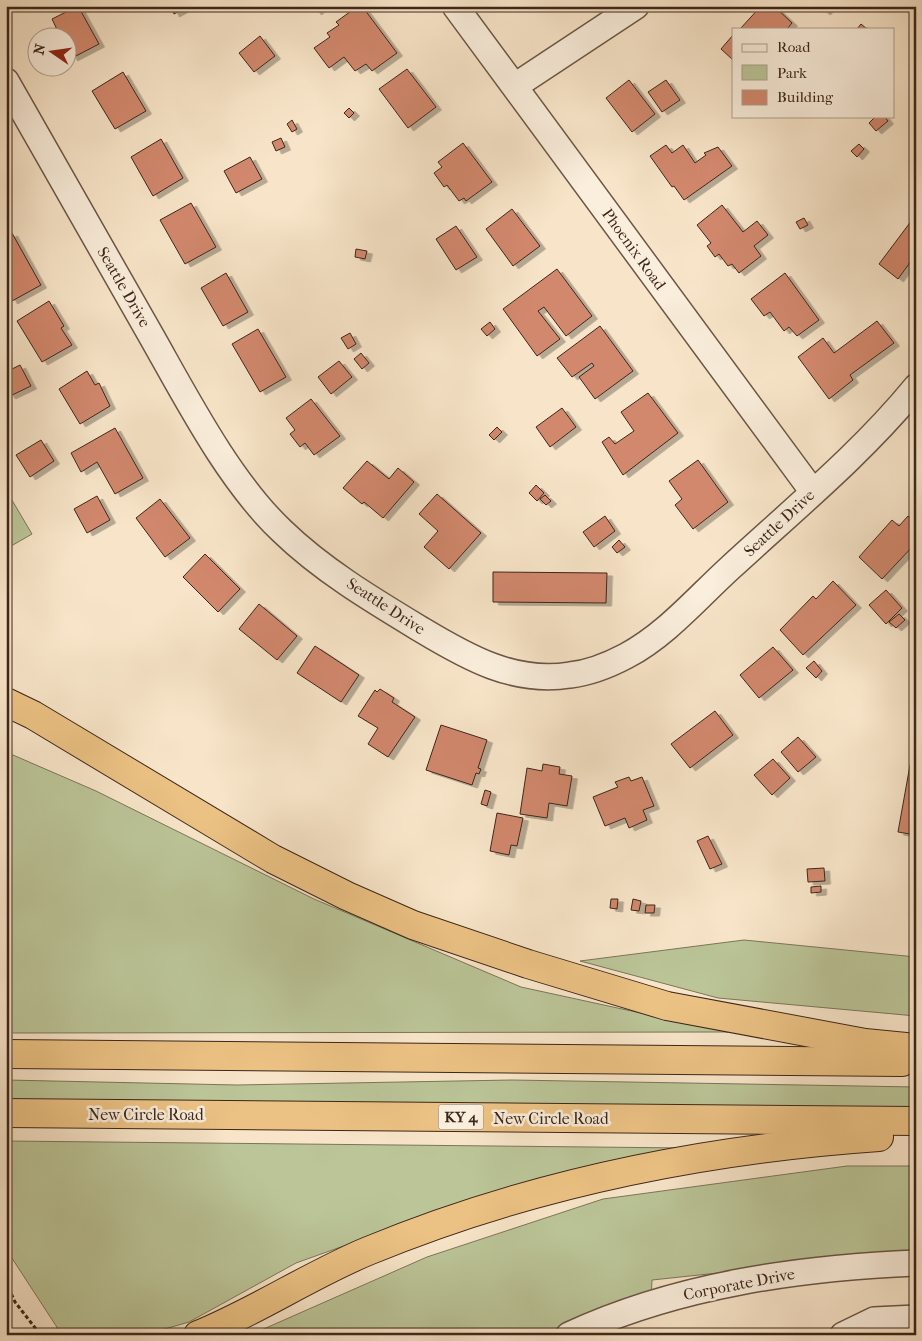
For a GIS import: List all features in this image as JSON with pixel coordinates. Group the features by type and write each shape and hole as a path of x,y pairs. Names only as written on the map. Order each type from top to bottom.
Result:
{"highway":[{"path":"6,702 33,715 273,859 347,896 414,925 528,964 667,1006 866,1043 916,1048"},
{"path":"6,1054 916,1062"},
{"name":"New Circle Road","path":"6,1113 916,1121"},
{"path":"206,1333 366,1252 438,1224 497,1205 631,1172 708,1156 800,1143 916,1134"}],"street":[{"name":"Phoenix Road","path":"455,6 813,492"},
{"path":"515,86 636,6"},
{"name":"Seattle Drive","path":"6,81 182,391 238,480 258,506 307,553 383,606 463,655 495,669 543,677 570,675 600,667 626,656 656,636 813,492 865,442 916,386"},
{"name":"Corporate Drive","path":"569,1335 616,1326 651,1302 777,1275 848,1266 916,1263"},
{"path":"843,1335 874,1320 904,1324"}],"path":[{"path":"6,1282 15,1302 36,1329 36,1335"}],"green space":[{"path":"6,490 32,534 6,549"},
{"path":"6,752 96,791 314,899 521,987 728,1032 6,1033"},
{"path":"744,940 916,957 916,1016 718,998 580,961"},
{"path":"6,1080 237,1085 512,1080 916,1087 916,1109 6,1101"},
{"path":"6,1141 688,1148 472,1200 296,1263 189,1322 144,1335 62,1335 6,1249"},
{"path":"847,1166 916,1166 916,1252 652,1280 651,1302 569,1335 250,1335 427,1257 603,1199"}],"building":[{"path":"78,6 99,44 78,55 78,28 56,28 52,19"},
{"path":"170,6 184,6 185,8 174,14"},
{"path":"312,6 323,6 316,12"},
{"path":"358,6 362,6 397,53 372,71 366,64 355,71 344,57 329,68 314,48 330,37 327,33 339,25 336,22"},
{"path":"761,6 774,6 792,23 788,28 741,28"},
{"path":"817,6 830,6 825,12"},
{"path":"861,24 866,28 858,28"},
{"path":"260,36 275,56 254,72 239,53"},
{"path":"732,36 732,59 721,49"},
{"path":"407,69 436,107 408,128 379,89"},
{"path":"123,72 146,111 115,129 92,91"},
{"path":"629,80 655,114 632,132 606,98"},
{"path":"666,80 680,100 662,112 648,92"},
{"path":"349,108 354,113 349,118 344,113"},
{"path":"874,118 886,118 888,121 876,131 869,123"},
{"path":"292,120 297,129 292,132 287,124"},
{"path":"281,138 285,147 276,151 272,142"},
{"path":"161,139 183,178 153,196 131,157"},
{"path":"463,143 492,182 466,201 464,198 459,201 447,185 444,187 434,173 442,167 438,162"},
{"path":"859,144 864,149 857,157 851,151"},
{"path":"666,145 672,153 683,145 695,163 706,155 704,153 718,147 732,166 684,200 674,186 672,187 650,156"},
{"path":"250,157 262,179 236,193 224,171"},
{"path":"191,203 216,247 185,264 160,220"},
{"path":"722,205 743,232 757,221 768,235 754,246 761,256 739,273 732,264 728,266 719,254 715,257 707,246 711,243 697,225"},
{"path":"512,209 540,246 513,266 486,229"},
{"path":"915,216 916,259 914,257 898,279 879,264"},
{"path":"804,218 808,225 800,229 796,222"},
{"path":"456,226 477,257 456,270 436,239"},
{"path":"12,233 41,285 12,301 6,291 6,236"},
{"path":"356,249 367,251 365,259 355,257"},
{"path":"557,269 592,316 566,336 544,307 538,311 560,339 537,356 503,309"},
{"path":"226,273 248,312 223,326 201,288"},
{"path":"785,273 819,320 797,336 789,327 784,331 770,312 764,316 751,299"},
{"path":"49,301 64,326 61,328 72,345 42,362 17,321"},
{"path":"877,321 894,343 850,375 853,380 829,399 798,357 823,338 834,353"},
{"path":"490,322 495,329 487,336 481,329"},
{"path":"600,326 633,371 595,399 579,377 594,366 592,363 572,377 557,358"},
{"path":"258,329 286,377 260,392 232,344"},
{"path":"350,333 356,344 348,349 341,338"},
{"path":"361,353 369,363 362,369 354,359"},
{"path":"339,361 352,377 331,394 318,377"},
{"path":"20,365 31,386 10,396 6,390 6,372"},
{"path":"87,371 95,385 99,383 110,406 80,424 59,389"},
{"path":"648,393 678,433 623,475 602,442 609,437 615,444 634,431 621,412"},
{"path":"311,399 340,436 314,455 305,443 300,447 290,434 295,430 286,418"},
{"path":"562,408 576,427 550,447 536,427"},
{"path":"497,427 502,432 494,440 489,435"},
{"path":"115,428 143,478 115,494 97,462 81,472 71,453"},
{"path":"41,440 54,461 30,477 16,455"},
{"path":"698,460 728,502 693,529 675,505 682,499 669,481"},
{"path":"367,461 389,479 398,468 414,482 383,518 343,488"},
{"path":"536,485 544,493 537,501 529,493"},
{"path":"437,494 481,533 449,569 424,547 438,531 419,514"},
{"path":"545,495 551,501 546,505 540,499"},
{"path":"97,496 110,520 87,533 74,509"},
{"path":"160,499 190,538 165,557 136,518"},
{"path":"605,516 615,531 594,547 583,532"},
{"path":"908,516 916,523 916,549 913,546 882,579 859,557 892,520 899,526"},
{"path":"619,540 625,547 617,553 612,547"},
{"path":"205,554 240,589 218,612 183,577"},
{"path":"493,572 607,573 606,603 493,602"},
{"path":"833,581 856,605 803,655 780,630 813,596 816,599"},
{"path":"886,590 902,608 886,624 869,605"},
{"path":"259,604 297,636 277,660 239,629"},
{"path":"899,614 905,620 896,628 889,622"},
{"path":"315,646 359,675 341,702 297,673"},
{"path":"773,647 793,670 759,698 740,675"},
{"path":"814,661 822,671 816,678 806,668"},
{"path":"380,689 394,698 392,702 415,717 388,757 368,744 378,728 358,716 375,690 377,692"},
{"path":"715,711 733,735 690,768 671,744"},
{"path":"441,725 487,740 478,768 481,769 479,774 476,773 472,785 426,770"},
{"path":"798,737 816,757 798,772 781,752"},
{"path":"914,743 916,744 916,835 898,832"},
{"path":"773,759 790,778 772,795 754,775"},
{"path":"543,764 560,767 559,774 572,776 567,806 549,803 547,818 520,814 527,768 542,771"},
{"path":"629,777 631,781 642,777 654,806 643,810 647,820 629,828 625,818 605,826 593,797 618,787 615,782"},
{"path":"485,790 491,792 487,806 481,804"},
{"path":"497,813 523,818 517,846 511,845 509,855 490,851"},
{"path":"708,836 722,864 710,869 697,841"},
{"path":"824,868 825,881 808,882 807,869"},
{"path":"821,886 821,892 811,893 811,887"},
{"path":"611,899 618,899 617,909 610,908"},
{"path":"633,899 641,901 639,911 631,910"},
{"path":"646,905 655,905 654,913 645,913"}]}
